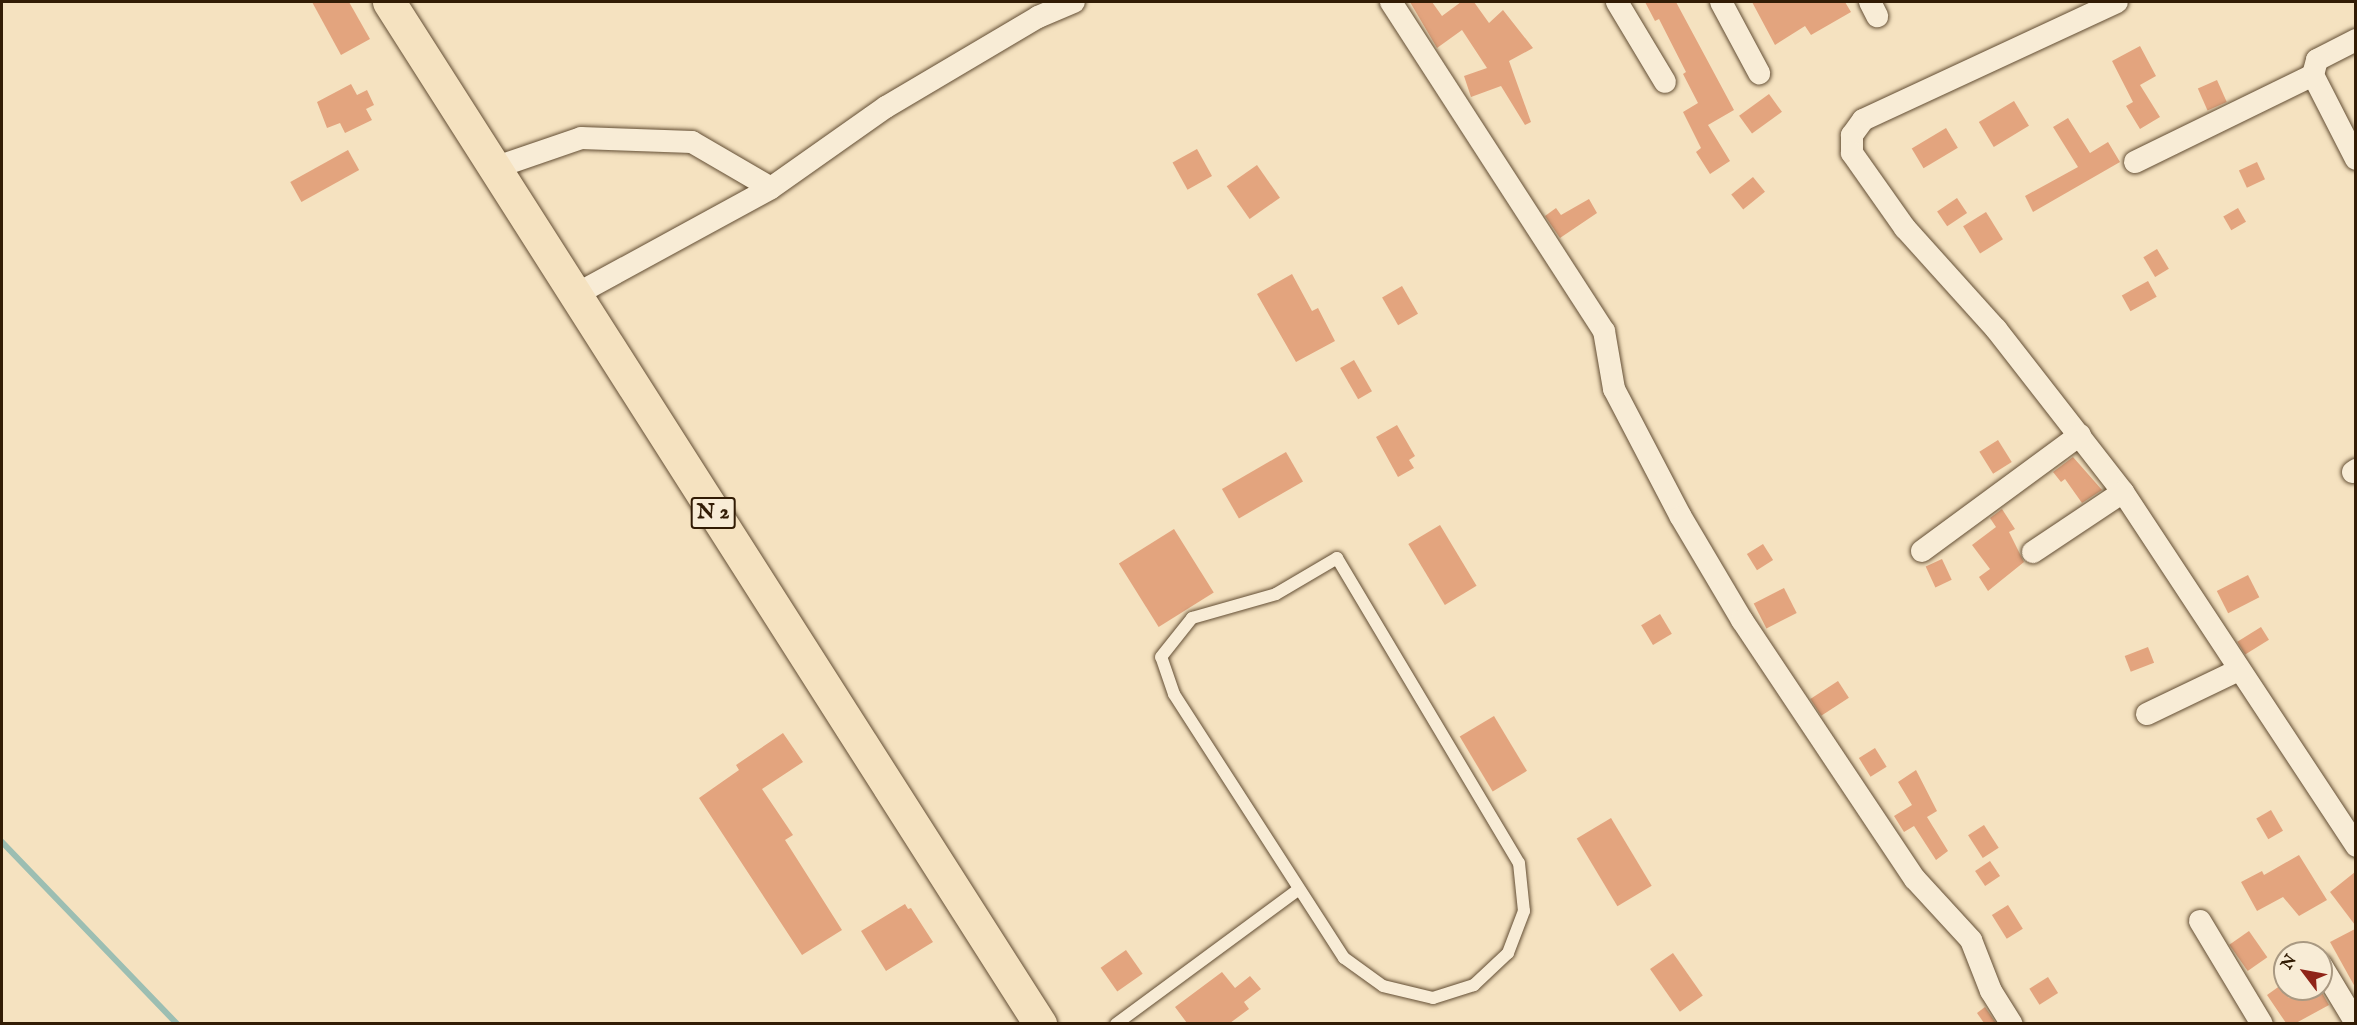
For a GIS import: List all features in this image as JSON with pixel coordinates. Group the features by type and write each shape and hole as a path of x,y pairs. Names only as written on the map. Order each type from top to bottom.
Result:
{"main road":[{"name":"N 2","path":"389,2 1040,1023"}],"street":[{"path":"575,294 771,188 886,107 1038,17 1074,2"},
{"path":"1391,2 1604,331 1614,389 1681,517 1742,620 1915,879 1971,940 1991,991 2012,1023"},
{"path":"1617,2 1665,82"},
{"path":"1721,2 1759,73"},
{"path":"2117,2 1863,120 1856,126 1851,144 1852,153 1905,228 1996,329 2123,492 2355,846"},
{"path":"2355,40 2317,60 2313,75 2355,159"},
{"path":"2135,162 2313,75"},
{"path":"494,168 581,138 692,142 771,188"},
{"path":"1922,551 2080,435"},
{"path":"2032,552 2123,492"},
{"path":"2147,714 2239,670"},
{"path":"2200,921 2262,1023"},
{"path":"2333,985 2355,1023"}],"lane":[{"path":"1337,558 1519,863 1524,911 1508,953 1474,985 1433,998 1383,986 1344,958 1298,890 1174,694 1161,657 1192,618 1276,594 1337,558"},
{"path":"1116,1023 1298,890"}],"building":[{"path":"312,2 349,2 370,39 341,55"},
{"path":"1410,2 1432,2 1442,16 1461,2 1474,2 1489,23 1503,10 1533,48 1509,61 1531,122 1525,125 1501,86 1471,97 1464,76 1487,68 1462,30 1437,48"},
{"path":"1645,2 1676,2 1734,110 1708,125 1730,161 1710,174 1696,152 1701,148 1683,112 1698,103 1683,74 1686,72 1659,19 1655,21"},
{"path":"1752,2 1845,2 1851,12 1811,35 1805,26 1775,45"},
{"path":"2140,46 2156,76 2140,85 2160,117 2140,129 2126,106 2133,102 2112,61"},
{"path":"2217,80 2227,102 2208,110 2198,89"},
{"path":"351,84 357,95 367,90 374,105 366,109 372,120 345,133 340,123 327,128 317,102"},
{"path":"1769,94 1782,112 1752,134 1739,116"},
{"path":"2014,101 2029,126 1994,147 1979,122"},
{"path":"2068,118 2090,153 2108,142 2120,162 2033,212 2025,196 2078,167 2053,127"},
{"path":"1946,128 1958,148 1924,168 1912,149"},
{"path":"1197,149 1212,176 1188,190 1173,163"},
{"path":"348,150 359,170 301,202 290,182"},
{"path":"2257,162 2265,179 2247,188 2239,170"},
{"path":"1257,165 1280,198 1250,219 1227,186"},
{"path":"1753,177 1765,192 1743,209 1731,195"},
{"path":"1957,198 1967,213 1947,226 1937,211"},
{"path":"1589,199 1597,213 1560,238 1545,216 1556,208 1561,215"},
{"path":"2238,208 2246,222 2231,230 2223,217"},
{"path":"1986,212 2003,239 1980,253 1963,226"},
{"path":"2157,249 2169,269 2155,277 2143,257"},
{"path":"1292,274 1312,311 1318,308 1335,341 1296,362 1257,294"},
{"path":"2148,281 2157,297 2130,311 2122,296"},
{"path":"1402,286 1418,314 1398,325 1382,298"},
{"path":"1354,360 1372,391 1358,399 1340,368"},
{"path":"1397,425 1415,456 1409,460 1414,468 1398,477 1376,437"},
{"path":"1998,440 2012,462 1993,474 1979,452"},
{"path":"1286,452 1303,481 1239,518 1222,489"},
{"path":"2073,457 2102,490 2082,503 2065,479 2061,482 2053,472"},
{"path":"2002,509 2015,529 2009,532 2024,562 1988,591 1979,577 1990,569 1972,545 1996,527 1990,518"},
{"path":"1440,525 1477,586 1445,605 1408,544"},
{"path":"1174,529 1214,593 1159,627 1119,563"},
{"path":"1763,544 1773,560 1757,570 1747,554"},
{"path":"1942,559 1952,580 1935,587 1926,567"},
{"path":"2248,575 2259,597 2228,613 2217,591"},
{"path":"1784,588 1797,613 1766,628 1754,603"},
{"path":"1660,614 1672,634 1653,645 1641,625"},
{"path":"2261,627 2269,640 2245,655 2237,642"},
{"path":"2148,647 2154,663 2131,672 2125,656"},
{"path":"1838,681 1849,698 1821,716 1810,699"},
{"path":"1494,716 1527,771 1493,791 1460,737"},
{"path":"783,733 803,762 762,789 793,835 785,840 842,930 802,955 699,798 739,770 736,765"},
{"path":"1875,748 1887,767 1871,777 1859,758"},
{"path":"1916,770 1937,811 1927,817 1948,851 1936,860 1914,826 1904,832 1894,816 1912,805 1898,782"},
{"path":"2271,810 2283,831 2268,839 2256,818"},
{"path":"1611,818 1652,886 1617,906 1577,839"},
{"path":"1984,825 1999,848 1983,858 1968,835"},
{"path":"2299,855 2327,900 2299,916 2283,897 2257,911 2241,882 2262,871 2264,875"},
{"path":"1990,861 2000,876 1985,886 1975,871"},
{"path":"2355,872 2355,925 2330,892"},
{"path":"905,904 908,909 911,908 933,942 886,971 861,931"},
{"path":"2008,905 2023,929 2007,939 1992,915"},
{"path":"2355,929 2355,987 2333,947 2332,941"},
{"path":"2249,931 2267,957 2248,971 2229,945"},
{"path":"1126,950 1143,974 1117,992 1101,968"},
{"path":"1673,953 1703,996 1680,1012 1650,969"},
{"path":"1222,972 1235,988 1250,976 1261,989 1244,1002 1249,1009 1230,1023 1187,1023 1175,1007"},
{"path":"2048,977 2058,993 2039,1005 2029,989"},
{"path":"2273,991 2273,1001 2327,1001 2329,1005 2296,1023 2286,1023 2267,995"},
{"path":"1985,1007 1996,1023 1984,1023 1977,1013"}],"waterway":[{"path":"2,842 177,1024"}]}
